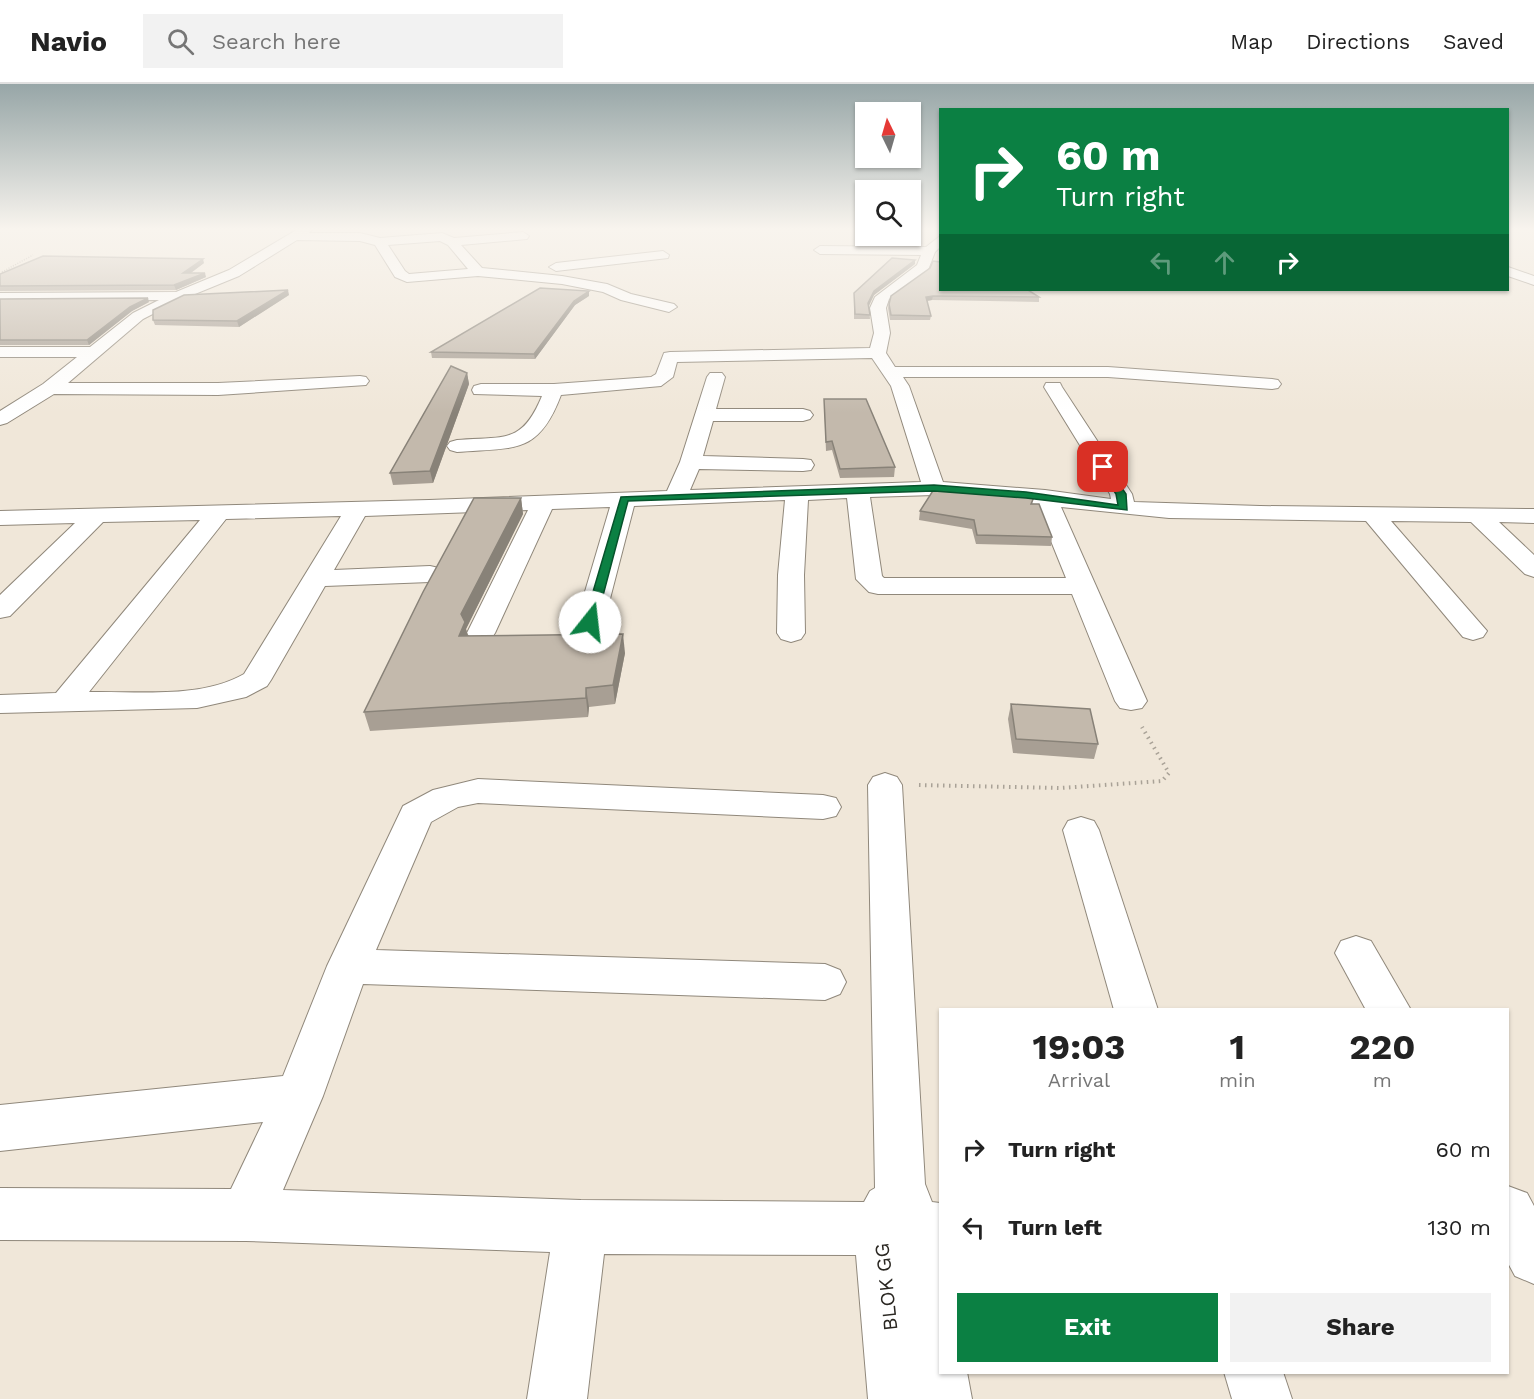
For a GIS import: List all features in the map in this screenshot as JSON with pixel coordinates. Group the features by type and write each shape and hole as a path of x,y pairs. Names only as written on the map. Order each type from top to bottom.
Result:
{"street":[{"path":"0,419 50,388 138,316 192,290"},
{"path":"612,290 626,297 669,307"},
{"path":"891,290 882,297 878,308 882,333 877,353 900,386 934,488"},
{"path":"114,316 136,308 156,295"},
{"path":"0,297 181,295"},
{"path":"0,352 92,352"},
{"path":"481,390 554,390 655,382 664,377 670,357 877,353"},
{"path":"890,372 1108,372 1272,384"},
{"path":"676,497 691,462 705,415 708,377 738,377"},
{"path":"50,388 218,388 360,381"},
{"path":"1053,387 1121,494 1124,508"},
{"path":"457,446 510,441 528,435 543,415 554,390"},
{"path":"705,415 803,415"},
{"path":"691,462 803,465"},
{"path":"0,518 357,509 934,488 969,489 1045,497 1072,503 1169,512 1534,516"},
{"path":"858,491 869,579 879,586 1082,586"},
{"path":"791,633 791,575 797,493"},
{"path":"1045,497 1131,701"},
{"path":"590,622 624,499"},
{"path":"481,633 543,503"},
{"path":"0,705 66,701 197,699 237,691 256,680 357,509"},
{"path":"66,701 220,511"},
{"path":"1372,514 1473,631"},
{"path":"0,610 97,515"},
{"path":"1477,515 1534,569"},
{"path":"315,579 430,574"},
{"path":"0,1214 246,1215 581,1227 909,1218 885,785"},
{"path":"246,1215 299,1096 348,966 416,815 435,801 456,793 478,791 823,807"},
{"path":"1081,830 1135,1008"},
{"path":"1356,953 1388,1008"},
{"path":"348,966 825,982"},
{"path":"0,1128 299,1096"},
{"path":"1509,1214 1534,1257"},
{"name":"BLOK GG","path":"898,1399 909,1218"},
{"name":"BLOK GG","path":"909,1218 942,1399"},
{"path":"557,1399 581,1227"},
{"path":"1254,1374 1262,1399"}],"path":[{"path":"885,785 1061,788 1162,781 1169,773 1147,736 1131,701"}],"building":[{"path":"287,290 237,321 153,320 153,310 184,295"},
{"path":"536,290 589,291 574,301 534,354 431,352"},
{"path":"857,290 875,290 868,303 870,315 855,314 854,293"},
{"path":"899,290 939,290 1030,291 1039,297 926,297 931,316 891,315 889,304 891,296"},
{"path":"148,298 130,307 87,340 0,340 0,299"},
{"path":"451,366 467,373 430,471 390,473"},
{"path":"824,399 866,399 895,467 840,469 832,441 826,442"},
{"path":"934,489 1034,497 1031,504 1039,504 1052,537 977,535 974,520 920,511"},
{"path":"474,498 521,498 461,614 465,622 459,636 623,634 613,685 586,688 586,698 364,712 423,592"},
{"path":"1011,704 1090,709 1098,744 1016,739"}],"route":[{"path":"590,622 624,499 934,488 969,489 1124,508 1121,494 1103,467"}]}
